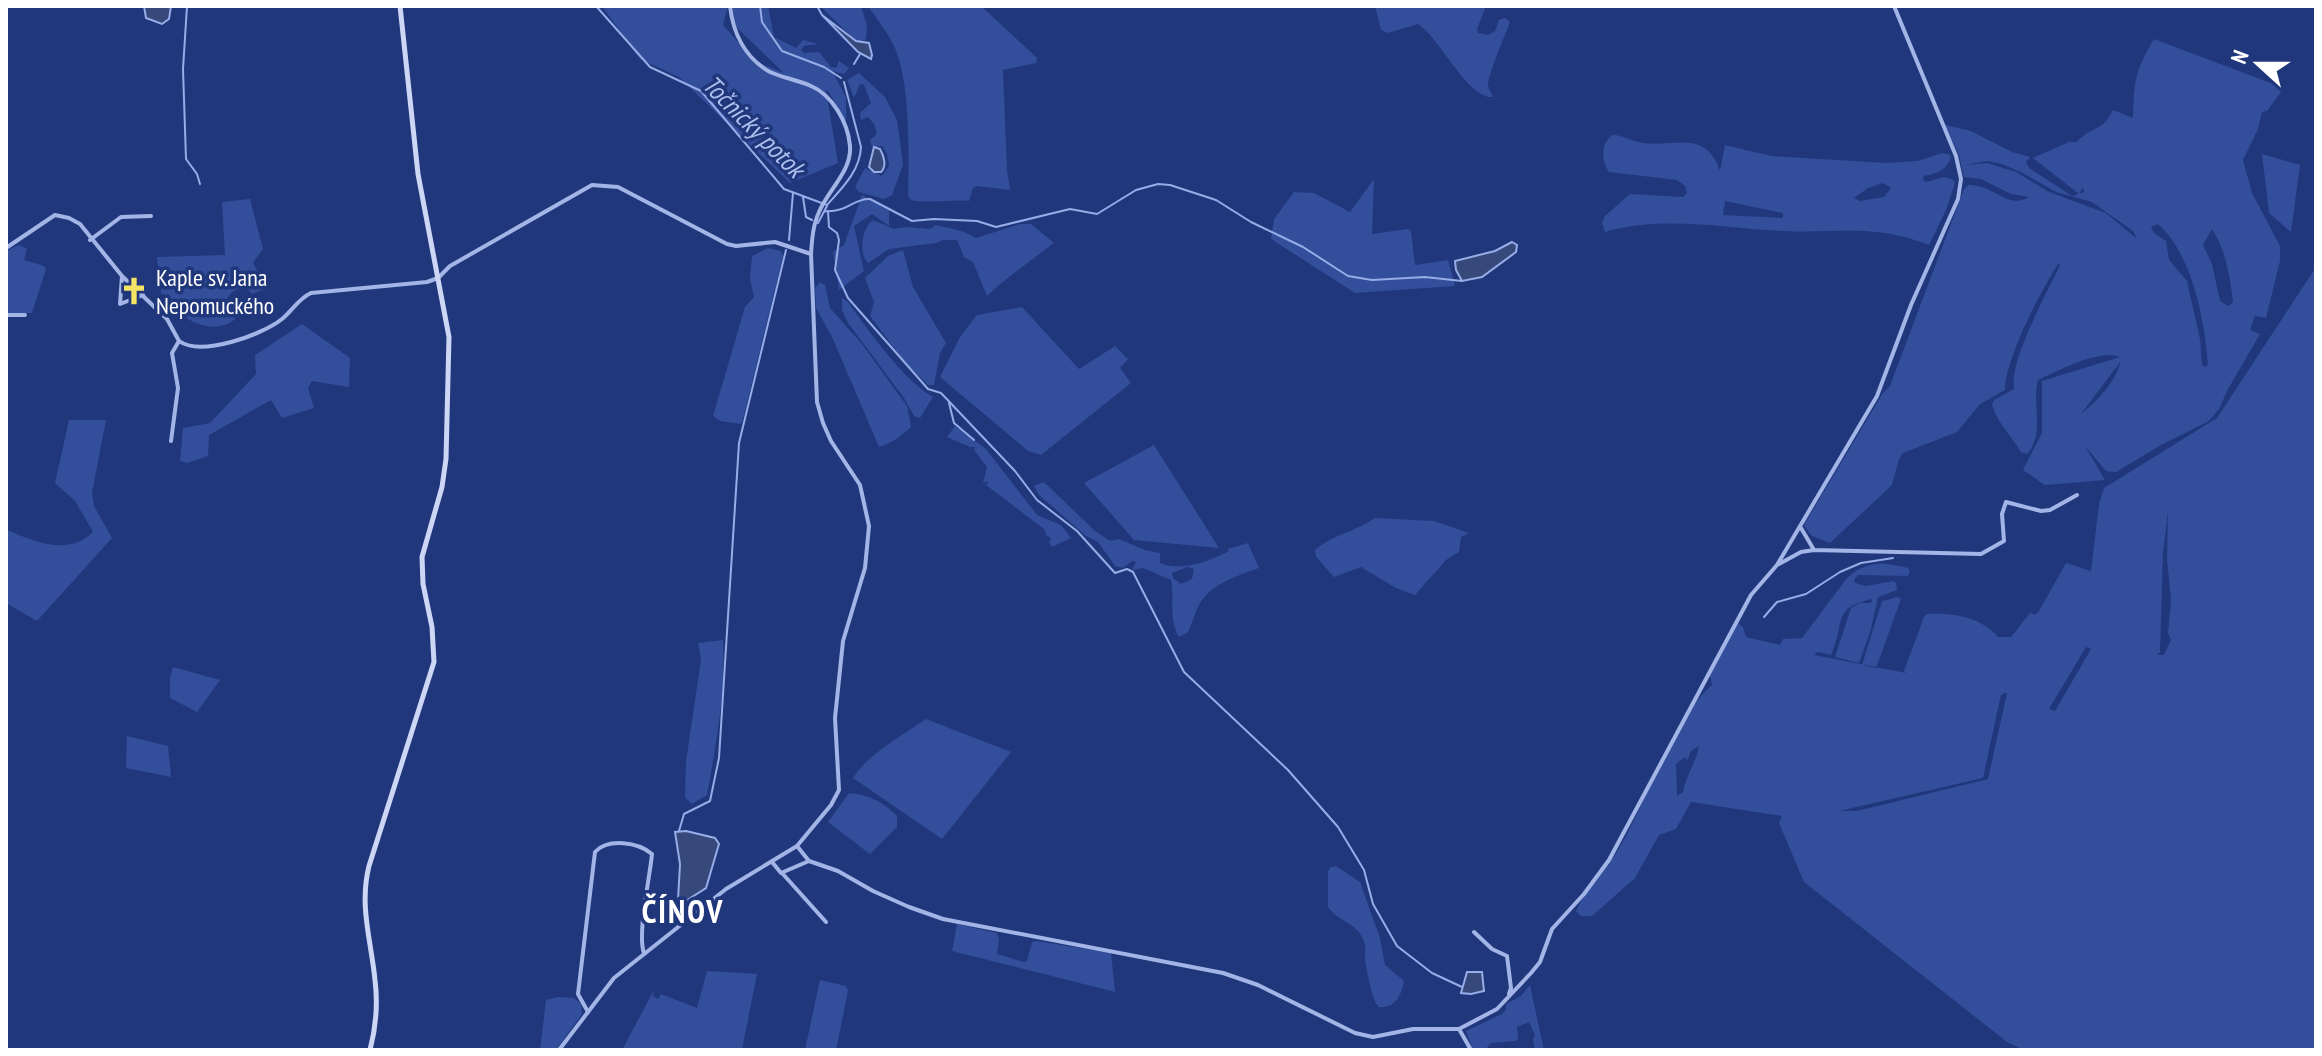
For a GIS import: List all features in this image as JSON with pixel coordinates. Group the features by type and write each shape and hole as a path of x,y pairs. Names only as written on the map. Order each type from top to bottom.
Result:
{"main road":[{"path":"370,1050 377,999 364,915 366,879 434,662 422,557 442,487 448,429 449,337 418,174 400,6"}],"street":[{"path":"559,1050 614,978 726,889 797,846 831,805 839,790 835,718 843,641 865,568 869,541 868,511 860,485 831,441 817,402 811,254 813,230 821,207 850,156 849,140 832,102 819,90 772,73 758,64 732,28 730,6"},
{"path":"797,846 809,861 838,871 909,907 943,919 1223,973 1258,985 1355,1033 1373,1037 1413,1029 1459,1029 1487,1015 1540,962 1544,946 1557,921 1584,894 1628,829 1660,759 1744,606 1777,565 1877,396 1911,305 1952,216 1960,190 1960,168 1894,6"},
{"path":"6,248 55,215 80,224 122,276 167,319 179,341 189,346 239,340 282,318 301,298 311,293 427,282 438,278 450,266 592,185 618,187 727,244 775,242 811,254"},
{"path":"90,240 121,217 151,216"},
{"path":"122,276 120,304 143,295"},
{"path":"6,315 25,315"},
{"path":"15,315 15,323"},
{"path":"171,441 178,388 172,353 179,341"},
{"path":"1777,565 1801,552 1814,550 1981,554 2004,541 2002,514 2006,502 2041,511 2050,510 2077,495"},
{"path":"1800,527 1814,550"},
{"path":"588,1012 578,994 594,858 601,846 638,846 652,854 643,926 644,953"},
{"path":"781,873 809,861"},
{"path":"772,862 826,922"},
{"path":"1474,932 1492,949 1507,956 1509,996"},
{"path":"1459,1029 1471,1050"}],"shaded area":[{"path":"144,6 171,6 169,19 162,24 146,18"},
{"path":"602,6 728,6 723,25 755,61 784,73 735,26 732,6 768,6 774,37 796,48 803,40 818,44 804,46 801,50 804,53 819,52 831,67 836,68 839,61 849,68 844,74 832,71 846,97 846,122 826,90 838,163 790,183 679,77 640,59"},
{"path":"820,6 861,6 867,26 866,39 856,41"},
{"path":"868,6 981,6 1037,58 1036,63 1003,70 1010,190 977,186 973,188 969,201 911,200 908,196 908,117 903,75 892,42"},
{"path":"1375,6 1486,6 1477,29 1478,33 1488,35 1495,31 1499,20 1505,18 1510,22 1488,81 1493,97 1474,89 1418,24 1388,33 1381,30"},
{"path":"822,15 856,41 869,43 871,59 858,52"},
{"path":"2154,39 2284,88 2267,111 2262,112 2258,129 2243,160 2252,193 2280,246 2280,261 2266,318 2255,316 2250,330 2260,334 2219,409 2209,421 2116,472 2106,471 2085,446 2105,480 2045,485 2023,470 2042,433 2042,381 2120,357 2091,358 2038,380 2036,436 2027,454 2021,452 1992,405 1994,400 2014,389 2017,362 2058,264 2017,344 2005,390 1980,404 1957,432 1903,453 1892,485 1830,543 1812,536 1805,523 1890,386 1964,189 1968,185 1977,186 2014,200 2029,197 2011,194 1981,179 1964,177 1959,155 1945,125 1971,131 2012,152 2030,157 2026,162 2029,168 2072,196 2079,194 2033,158 2069,142 2077,142 2101,126 2113,110 2133,118 2137,77","holes":["1987,161 2002,164 2056,192 2092,202 2133,231 2137,239 2106,213 2049,192 2016,172 1987,163 1964,165","2158,224 2170,237 2188,270 2204,329 2208,365 2205,367 2202,365 2200,339 2187,281 2169,260 2166,241 2151,227","2212,229 2221,246 2229,274 2233,302 2228,306 2220,301 2212,264 2203,245","2121,361 2115,377 2081,414"]},
{"path":"859,73 885,97 897,120 903,165 892,195 884,199 859,192 855,187 865,168 882,176 889,166 882,146 872,147 870,140 877,134 874,124 868,117 861,120 860,113 871,103 864,85 860,84 854,98 847,80"},
{"path":"1612,135 1643,143 1698,145 1707,149 1720,171 1725,145 1771,156 1887,163 1918,161 1942,153 1951,155 1948,164 1938,172 1924,176 1923,180 1945,177 1955,183 1929,245 1873,232 1783,231 1671,223 1605,232 1602,223 1605,216 1630,194 1683,197 1687,193 1685,186 1677,180 1609,172 1603,152","holes":["1883,183 1891,188 1884,197 1860,201 1854,198 1868,188","1725,201 1783,213 1783,218 1723,215"]},
{"path":"874,147 880,149 884,158 881,172 874,172 869,167"},
{"path":"2262,154 2300,165 2291,232 2269,213"},
{"path":"1374,179 1372,234 1408,229 1411,231 1415,265 1448,260 1455,286 1355,293 1271,239 1274,219 1294,192 1314,193 1350,212"},
{"path":"862,195 889,208 889,226 872,214 854,226 864,271 839,290 833,252 844,245"},
{"path":"250,199 263,249 253,263 266,288 252,294 246,287 231,294 226,302 235,319 230,323 210,326 196,323 161,293 157,257 225,255 222,202"},
{"path":"873,220 894,229 930,229 936,225 976,238 1020,224 1031,224 1054,243 987,296 973,262 964,257 957,240 889,249 868,263 863,253 863,241 866,229"},
{"path":"1512,242 1517,245 1516,252 1482,277 1462,281 1455,261 1495,251"},
{"path":"19,245 27,249 24,260 46,269 32,313 6,313 6,251"},
{"path":"768,248 781,251 783,256 743,419 741,424 720,421 713,416 745,307 754,297 750,279 752,256"},
{"path":"903,250 913,287 946,343 940,353 934,385 928,385 903,360 870,316 874,302 865,278 888,256"},
{"path":"2316,267 2316,1050 2024,1050 2007,1042 1804,882 1779,823 1782,816 1691,802 1676,829 1659,835 1635,878 1592,916 1581,916 1576,911 1618,850 1683,720 1712,685 1710,675 1738,623 1746,637 1780,645 1783,639 1802,638 1847,578 1869,565 1883,564 1908,568 1910,571 1908,576 1858,575 1854,580 1866,586 1893,581 1897,590 1878,597 1859,663 1835,657 1851,608 1860,603 1871,603 1872,599 1859,603 1850,607 1845,612 1831,655 1818,652 1814,655 1906,673 1904,671 1927,614 1965,617 1983,624 1998,637 2011,637 2030,613 2035,615 2039,611 2066,563 2091,571 2099,504 2104,488 2217,418","holes":["2168,512 2167,558 2171,601 2168,633 2171,640 2164,655 2157,655 2160,652 2163,553","2086,647 2091,649 2055,711 2049,709","2007,693 1988,779 1857,811 1839,811 1983,778 2001,695","1699,746 1683,792 1677,796 1676,764 1685,757 1687,761 1691,751"]},
{"path":"820,282 825,285 830,308 862,344 907,406 911,427 879,447 832,337 816,308 815,288"},
{"path":"842,298 910,379 933,397 920,418 914,416 848,323 842,310"},
{"path":"1022,307 1079,369 1115,346 1128,359 1120,368 1131,383 1041,455 1028,451 940,377 960,337 977,315"},
{"path":"302,324 350,358 349,387 312,381 308,388 314,408 282,418 271,400 209,435 208,456 187,463 180,461 183,428 210,423 256,374 255,355"},
{"path":"69,420 106,420 92,493 94,506 112,538 37,621 6,603 6,529 38,542 61,545 83,540 93,532 75,501 55,483"},
{"path":"955,426 986,449 1037,515 1061,525 1071,538 1052,547 1049,542 1051,538 1044,529 986,485 989,481 983,483 987,467 974,450 975,447 947,437"},
{"path":"1154,445 1219,548 1134,540 1084,483"},
{"path":"1044,482 1095,531 1110,541 1119,539 1160,553 1160,563 1165,565 1199,563 1248,543 1259,568 1224,582 1209,592 1198,607 1188,632 1179,637 1173,616 1171,580 1143,568 1132,570 1136,562 1132,561 1123,568 1115,566 1098,542 1086,536 1039,495 1034,486","holes":["1187,567 1194,569 1192,579 1181,584 1173,578 1172,573"]},
{"path":"1375,518 1434,521 1469,533 1461,537 1459,552 1446,560 1415,595 1396,588 1361,567 1334,577 1316,557 1315,550"},
{"path":"1901,599 1876,668 1862,665 1882,601"},
{"path":"723,640 722,698 707,795 692,804 685,797 686,762 701,659 698,643"},
{"path":"173,667 220,680 197,712 170,698"},
{"path":"926,719 1011,752 942,839 853,778 877,753"},
{"path":"127,736 168,746 171,777 126,768"},
{"path":"849,793 876,800 897,816 897,827 870,854 828,822"},
{"path":"686,831 715,838 719,844 706,888 681,904 678,900 680,864 675,832"},
{"path":"1336,866 1360,882 1380,938 1385,965 1404,981 1394,1003 1385,1007 1379,1007 1374,999 1361,935 1328,907 1328,871"},
{"path":"957,924 997,933 997,954 1024,962 1027,961 1032,942 1036,941 1111,953 1115,992 952,951"},
{"path":"707,971 757,974 742,1050 622,1050 654,990 653,996 658,999 661,994 697,1008"},
{"path":"1467,972 1482,972 1484,991 1461,993"},
{"path":"820,980 846,986 848,991 836,1050 805,1050"},
{"path":"1530,985 1544,1050 1535,1050 1535,1035 1529,1022 1517,1027 1518,1039 1515,1041 1491,1043 1485,1050 1473,1050 1466,1031 1502,1014 1506,1004 1521,996"},
{"path":"574,998 581,1004 582,1014 556,1050 540,1050 546,1000"}],"waterway":[{"path":"187,6 183,69 186,159 200,184"},
{"name":"Točnický potok","path":"596,6 650,67 701,91 784,189 827,205 849,179 860,156 861,147 844,82"},
{"name":"Točnický potok","path":"760,6 762,22 782,51 824,67 841,78"},
{"path":"817,6 822,15"},
{"path":"854,64 860,54"},
{"path":"825,211 839,210 870,199 912,221 977,221 996,227 1070,209 1097,214 1136,190 1158,184 1170,185 1216,200 1251,222 1303,247 1348,276 1372,280 1425,277 1462,281"},
{"path":"789,240 793,193"},
{"path":"803,197 806,217 812,220"},
{"path":"818,223 827,206"},
{"path":"828,211 829,227 837,233 839,240 835,270 848,298 928,389 941,393 1015,471 1037,500 1077,531 1115,573 1127,569 1133,572 1184,672 1288,770 1338,827 1364,870 1373,904 1397,946 1432,973 1462,987"},
{"path":"679,831 684,814 710,801 719,758 739,443 786,250"},
{"path":"949,403 954,423 974,440"},
{"path":"1764,617 1777,602 1806,594 1840,572 1861,563 1893,558"}],"place":[{"name":"Kaple sv. Jana Nepomuckého","path":"134,291"}],"district":[{"name":"ČÍNOV","path":"683,911"}]}
